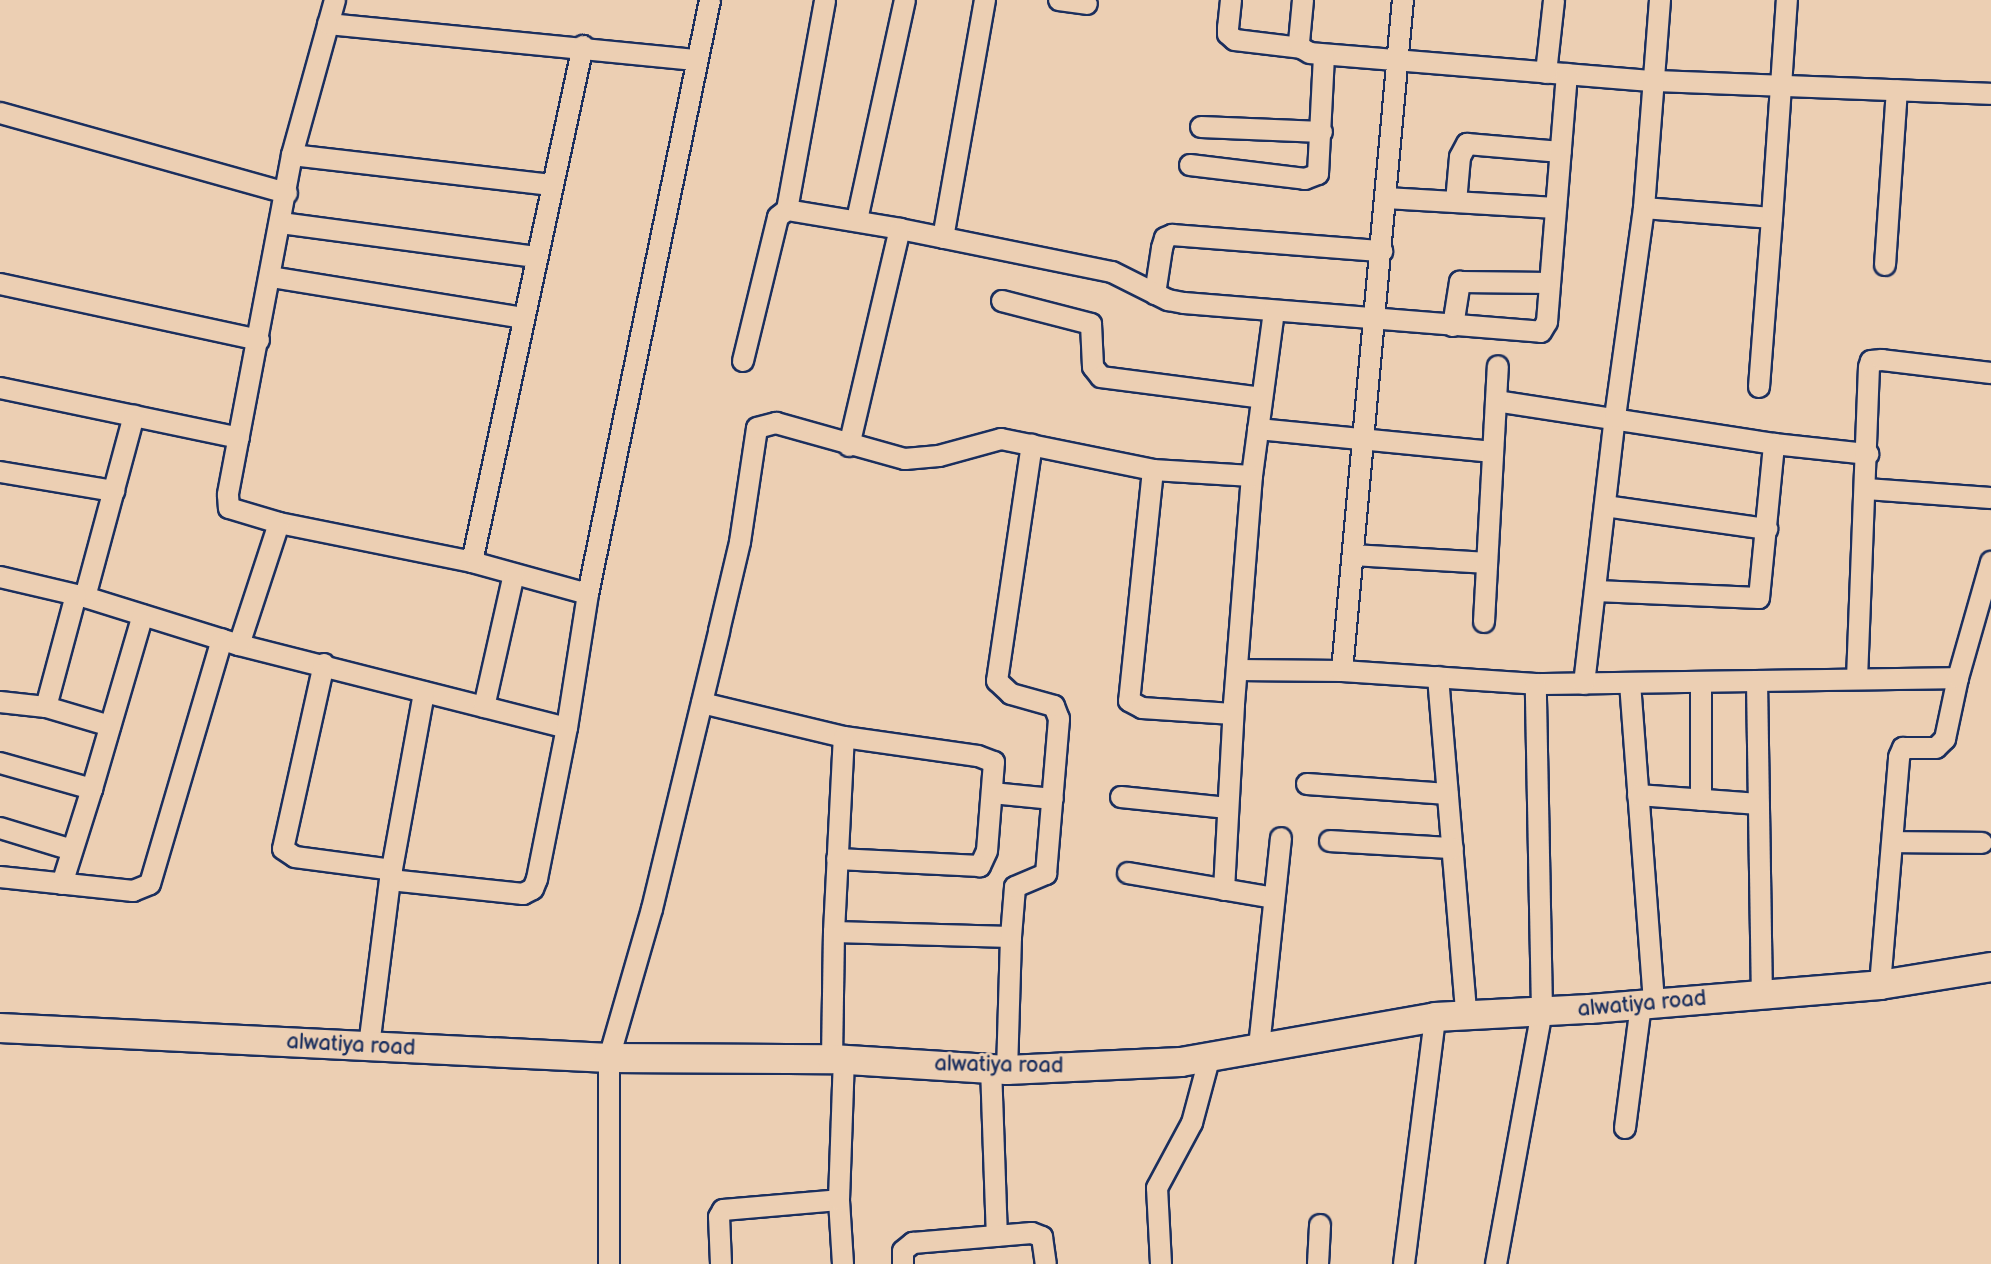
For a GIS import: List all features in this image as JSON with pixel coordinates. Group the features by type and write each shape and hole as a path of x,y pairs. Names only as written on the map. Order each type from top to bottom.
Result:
{"street":[{"path":"335,0 292,155 228,495 229,508 279,523 472,562 588,594"},
{"path":"324,664 283,849 295,857 391,875 511,894 533,889 567,728 588,594 695,60 710,0"},
{"path":"743,361 778,217 787,210 825,0"},
{"path":"857,220 905,0"},
{"path":"943,238 985,0"},
{"path":"1059,0 1087,4"},
{"path":"1231,0 1228,34 1235,40 1301,48 1324,55 1653,81 1991,94"},
{"path":"1301,48 1303,0"},
{"path":"1342,671 1403,0"},
{"path":"787,210 857,220 1112,272 1155,294 1184,303 1541,332 1547,322 1561,152 1554,0"},
{"path":"1584,684 1615,417 1644,208 1660,0"},
{"path":"1759,387 1787,0"},
{"path":"328,24 583,46 695,60"},
{"path":"472,562 583,46"},
{"path":"1190,165 1313,177 1321,170 1324,55"},
{"path":"1885,265 1897,90"},
{"path":"0,113 287,193"},
{"path":"1201,127 1322,132"},
{"path":"1456,202 1460,157 1467,144 1561,152"},
{"path":"292,155 551,185"},
{"path":"1386,198 1556,208"},
{"path":"1644,208 1772,218"},
{"path":"281,223 536,257"},
{"path":"849,446 900,229"},
{"path":"1155,294 1162,248 1165,238 1172,235 1382,251"},
{"path":"271,277 523,318"},
{"path":"1453,326 1460,282 1550,283"},
{"path":"0,284 259,340"},
{"path":"1002,301 1091,324 1093,367 1101,377 1262,398"},
{"path":"1224,890 1233,714 1252,476 1274,311"},
{"path":"1857,679 1871,361 1991,373"},
{"path":"1484,622 1498,366"},
{"path":"0,388 239,438"},
{"path":"1496,401 1774,444 1868,454"},
{"path":"46,707 114,491 134,415"},
{"path":"609,1264 609,1058 652,909 740,542 757,428 776,423 849,446 905,459 939,456 990,439 1153,470 1252,476"},
{"path":"1258,429 1493,452"},
{"path":"1596,591 1759,598 1774,444"},
{"path":"997,1236 999,1068 1015,887 1046,874 1058,711 1046,702 1011,694 997,681 1032,445"},
{"path":"1153,470 1129,701 1142,708 1233,714"},
{"path":"0,472 114,491"},
{"path":"1866,489 1991,498"},
{"path":"1605,506 1767,529"},
{"path":"0,877 133,891 150,884 230,642 279,523"},
{"path":"1354,555 1487,563"},
{"path":"1880,985 1900,752 1908,747 1936,748 1941,745 1991,562"},
{"path":"484,707 514,574"},
{"path":"0,577 80,596 230,642 567,728"},
{"path":"62,884 143,615"},
{"path":"1237,670 1342,671 1536,684 1958,678"},
{"path":"1438,677 1466,1013"},
{"path":"1757,681 1762,994"},
{"path":"1701,682 1701,800"},
{"path":"1625,1128 1647,1004 1630,683"},
{"path":"1496,1264 1542,1011 1536,684"},
{"path":"369,1046 391,875 424,692"},
{"path":"0,702 46,707 110,726"},
{"path":"702,703 844,737 990,758 994,769 987,851 980,866 837,859"},
{"path":"843,1264 834,932 844,737"},
{"path":"0,763 92,789"},
{"path":"1307,784 1448,794"},
{"path":"992,793 1053,799"},
{"path":"1638,795 1759,804"},
{"path":"1121,797 1227,808"},
{"path":"0,828 72,850"},
{"path":"1259,1047 1281,838"},
{"path":"1330,841 1453,848"},
{"path":"1893,842 1982,843"},
{"path":"1128,873 1274,898"},
{"path":"834,932 1011,937"},
{"name":"alwatiya road","path":"0,1028 609,1058 838,1060 999,1068 1181,1062 1466,1013 1647,1004 1880,985 1991,967"},
{"path":"1404,1264 1435,1017"},
{"path":"1161,1264 1157,1188 1192,1123 1210,1056"},
{"path":"721,1264 719,1217 723,1210 839,1200"},
{"path":"1318,1264 1320,1225"},
{"path":"903,1264 903,1251 913,1243 1039,1234 1046,1264"}]}
